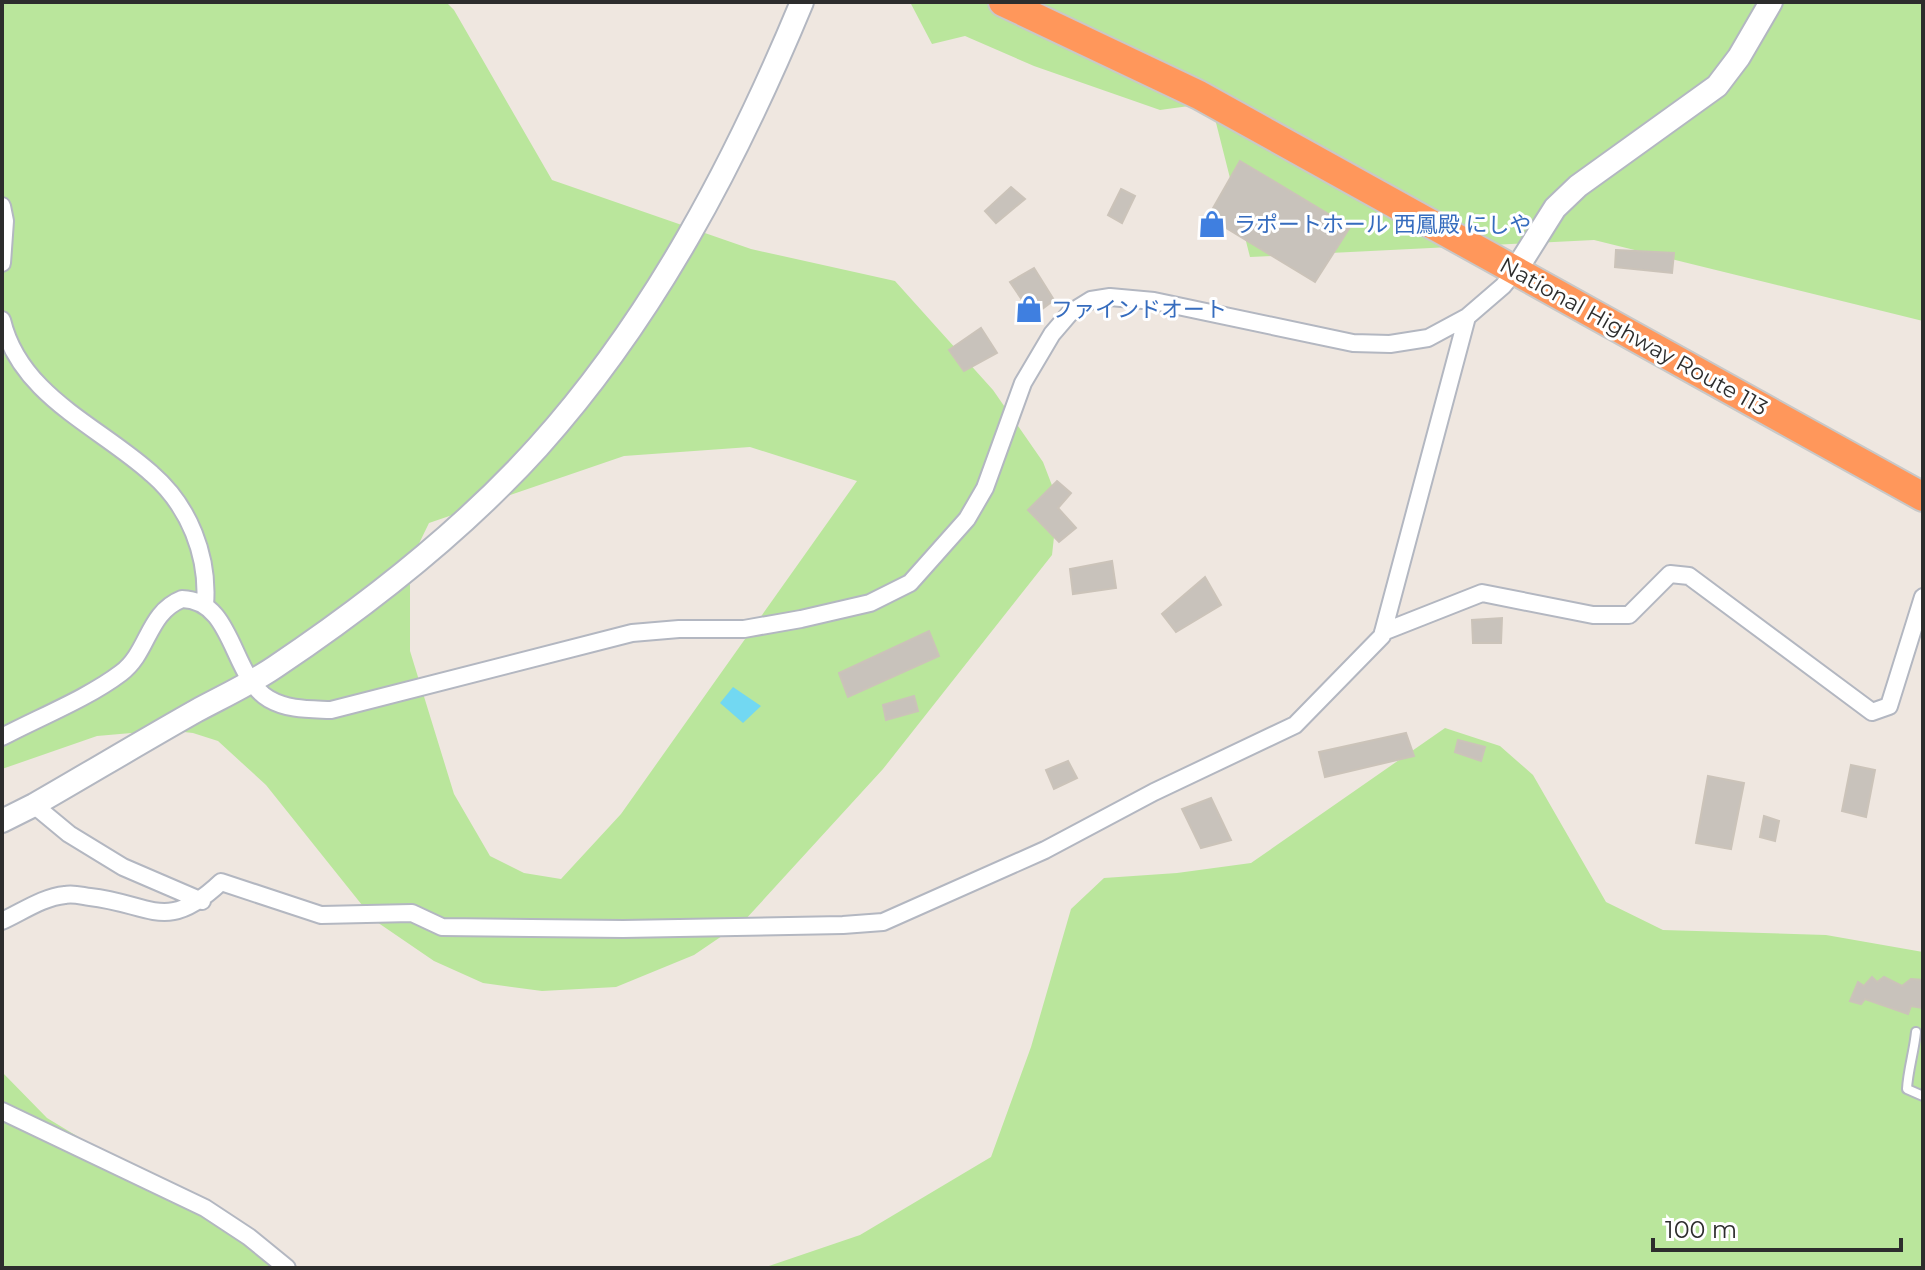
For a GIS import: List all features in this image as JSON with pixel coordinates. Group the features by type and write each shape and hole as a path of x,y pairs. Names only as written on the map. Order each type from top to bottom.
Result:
{"highway":[{"name":"National Highway Route 113","path":"1003,2 1199,95 1923,497"}],"street":[{"path":"2,821 273,669 359,606 470,517 539,447 616,351 678,257 737,144 802,2"},
{"path":"2,737 123,672 139,653 154,620 172,603 189,599 205,605 223,628 250,681 267,698 289,708 331,710 632,633 769,626 870,603 910,583 967,519 985,488 1023,383 1052,334 1070,313 1091,300 1110,297 1154,301 1353,343 1390,344 1428,338 1467,317 1503,286 1555,208 1578,186 1717,86 1739,57 1771,2"},
{"path":"2,206 5,221 2,263"},
{"path":"2,921 49,898 67,894 100,898 156,912 178,913 202,901 221,882 321,915 412,913 442,927 623,929 883,922 1045,850 1154,792 1295,725 1382,636 1467,317"},
{"path":"2,320 6,337 16,353 61,408 153,474 173,499 186,518 202,554 205,605"},
{"path":"1383,632 1482,593 1593,615 1629,615 1670,574 1689,576 1872,712 1889,706 1923,597"},
{"path":"34,805 69,834 123,867 202,901"},
{"path":"2,1111 205,1208 249,1237 287,1268"}],"lane":[{"path":"1916,1032 1907,1089 1923,1096"}],"green space":[{"path":"2,2 446,2 454,10 552,180 751,249 895,281 993,390 1043,462 1058,501 1052,555 883,769 744,921 694,955 616,987 542,991 483,983 434,961 374,920 266,785 218,741 193,733 166,730 97,736 2,769","holes":["750,447 857,481 621,814 561,879 524,873 490,856 454,794 410,651 410,562 429,523 624,456"]},
{"path":"910,2 1923,2 1923,321 1594,240 1250,257 1211,103 1160,110 1034,66 965,36 932,44"},
{"path":"1445,728 1500,746 1533,775 1606,902 1663,930 1826,935 1923,952 1923,1268 763,1268 860,1235 991,1157 1031,1047 1071,909 1104,878 1177,873 1251,863"},
{"path":"2,1072 47,1118 244,1237 278,1268 2,1268"}],"water":[{"path":"733,687 761,706 743,723 720,703"}],"building":[{"path":"1240,161 1350,227 1315,282 1208,217"},
{"path":"1011,187 1025,199 996,223 985,211"},
{"path":"1121,189 1135,196 1122,223 1108,215"},
{"path":"1616,250 1674,253 1672,273 1615,267"},
{"path":"1034,268 1054,300 1033,316 1010,282"},
{"path":"981,328 997,353 964,371 949,350"},
{"path":"1057,481 1071,493 1058,508 1076,528 1059,542 1028,510"},
{"path":"1112,561 1116,588 1073,594 1070,569"},
{"path":"1205,577 1221,605 1176,632 1162,614"},
{"path":"1502,618 1501,643 1473,643 1472,620"},
{"path":"929,631 939,656 848,697 839,673"},
{"path":"914,696 918,711 886,720 883,705"},
{"path":"1406,733 1414,756 1325,777 1319,752"},
{"path":"1458,740 1485,747 1481,761 1455,752"},
{"path":"1068,761 1077,778 1054,789 1046,770"},
{"path":"1851,765 1875,770 1866,817 1842,811"},
{"path":"1708,776 1744,783 1731,849 1696,843"},
{"path":"1211,798 1231,840 1201,848 1182,809"},
{"path":"1764,816 1779,821 1775,841 1760,837"},
{"path":"1872,977 1877,982 1884,977 1902,986 1911,979 1923,980 1923,1008 1911,1006 1908,1014 1865,999 1861,1004 1850,1001 1858,982 1864,986"}],"place":[{"name":"ラポートホール 西鳳殿 にしや","path":"1212,224"},
{"name":"ファインドオート","path":"1029,309"}]}
